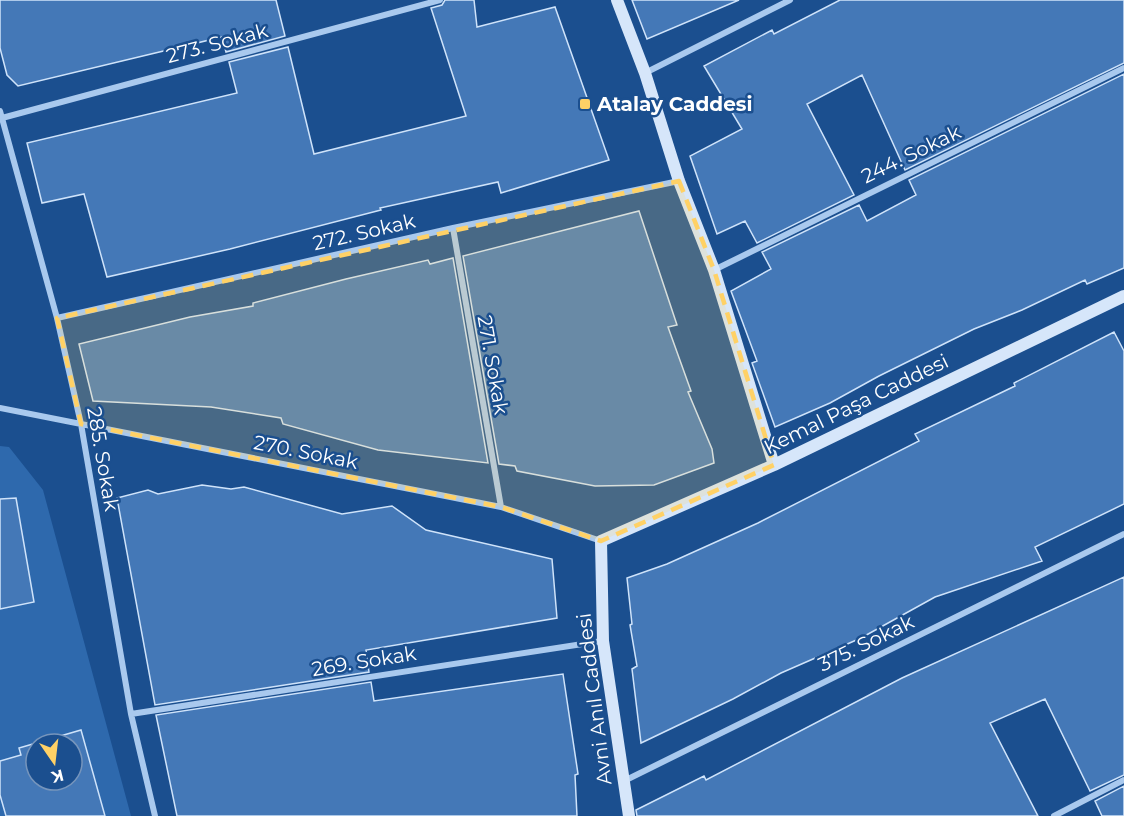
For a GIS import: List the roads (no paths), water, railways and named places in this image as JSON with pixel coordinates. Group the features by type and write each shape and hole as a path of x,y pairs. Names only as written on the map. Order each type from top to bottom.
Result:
{"street":[{"name":"273. Sokak","path":"1,114 440,0"},
{"path":"617,0 645,74 679,181 714,270 774,465"},
{"path":"645,74 790,0"},
{"name":"244. Sokak","path":"714,270 1124,68"},
{"name":"285. Sokak","path":"1,114 57,318 81,424 131,714 155,816"},
{"name":"272. Sokak","path":"57,318 453,228 679,181"},
{"name":"271. Sokak","path":"453,228 501,507"},
{"name":"Kemal Paşa Caddesi","path":"601,541 774,465 1124,296"},
{"name":"270. Sokak","path":"0,408 501,507 601,541"},
{"name":"375. Sokak","path":"623,782 1124,534"},
{"name":"Avni Anıl Caddesi","path":"601,541 603,641 629,816"},
{"name":"269. Sokak","path":"131,714 603,641"},
{"path":"1054,816 1124,780"}],"place":[{"name":"Atalay Caddesi","path":"585,104"}]}
